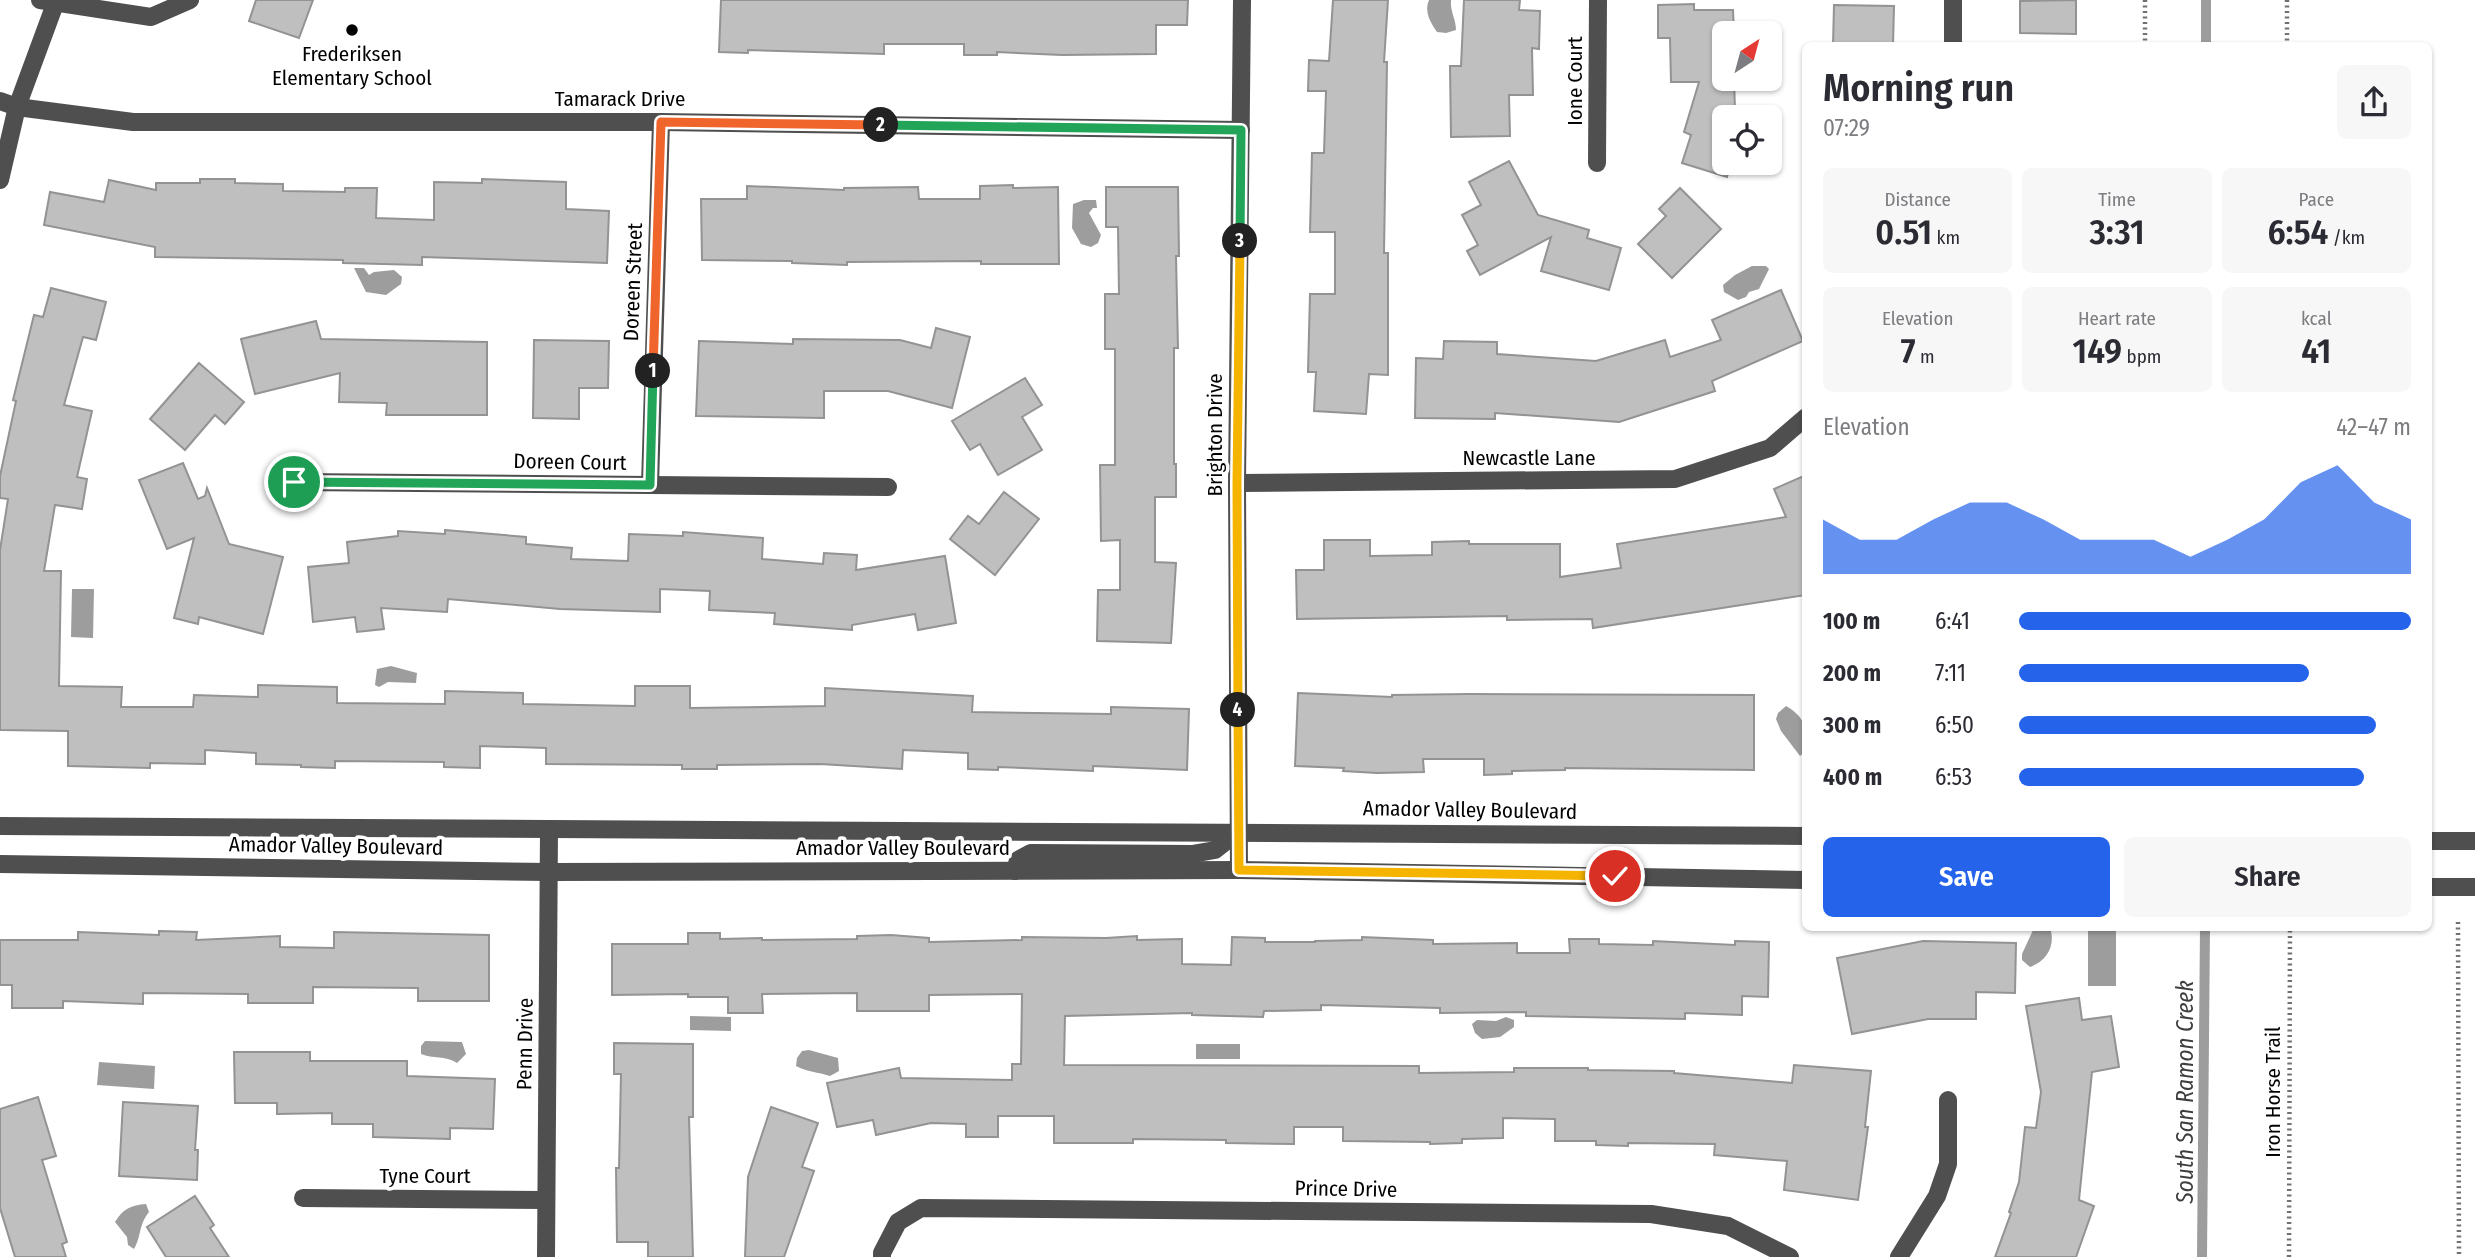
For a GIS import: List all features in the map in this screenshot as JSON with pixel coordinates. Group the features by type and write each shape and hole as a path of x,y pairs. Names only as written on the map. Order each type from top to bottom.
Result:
{"street":[{"path":"0,180 8,104 48,2 151,17 190,0"},
{"name":"Brighton Drive","path":"1239,870 1237,483 1242,0"},
{"name":"Ione Court","path":"1597,163 1598,0"},
{"path":"1953,0 1953,42"},
{"name":"Tamarack Drive","path":"8,104 133,122 661,122 1241,130"},
{"name":"Doreen Street","path":"650,485 661,122"},
{"name":"Newcastle Lane","path":"1237,483 1675,479 1770,448 1802,420"},
{"name":"Doreen Court","path":"294,482 888,488"},
{"name":"Amador Valley Boulevard","path":"0,826 1802,836"},
{"name":"Penn Drive","path":"546,1257 549,831"},
{"path":"1015,871 1018,860 1031,853 1192,854 1215,850 1239,831"},
{"path":"2432,841 2475,841"},
{"name":"Amador Valley Boulevard","path":"0,864 549,872 1239,870 1802,880"},
{"path":"2432,887 2475,887"},
{"path":"1899,1257 1937,1196 1948,1164 1948,1100"},
{"name":"Tyne Court","path":"303,1198 545,1200"},
{"name":"Prince Drive","path":"882,1257 898,1222 921,1208 1651,1214 1728,1226 1790,1257"}],"path":[{"path":"2145,0 2145,42"},
{"path":"2287,0 2287,42"},
{"path":"2458,922 2459,1257"},
{"name":"Iron Horse Trail","path":"2289,1257 2290,931"}],"shaded area":[{"path":"1429,0 1451,0 1456,30 1437,32 1428,16"},
{"path":"1096,200 1097,208 1093,208 1089,213 1101,235 1098,243 1091,247 1081,244 1072,228 1073,204"},
{"path":"1752,266 1766,266 1769,269 1759,289 1738,300 1724,292 1723,285"},
{"path":"354,268 364,268 369,275 394,270 402,277 401,284 386,295 366,292"},
{"path":"72,589 94,589 93,638 71,637"},
{"path":"391,666 417,673 416,683 388,682 379,687 375,685 377,669"},
{"path":"1786,706 1802,720 1800,756 1781,731 1776,719"},
{"path":"2033,931 2051,931 2049,952 2041,961 2030,967 2022,960"},
{"path":"2088,931 2116,931 2116,986 2088,986"},
{"path":"690,1016 731,1017 731,1031 690,1030"},
{"path":"1506,1017 1514,1020 1514,1027 1500,1037 1482,1039 1475,1033 1472,1024 1477,1020 1496,1021"},
{"path":"425,1041 462,1042 466,1054 457,1063 421,1054 421,1046"},
{"path":"1196,1044 1240,1044 1240,1059 1196,1059"},
{"path":"809,1050 838,1058 839,1071 830,1076 796,1066 802,1051"},
{"path":"99,1062 155,1066 154,1089 97,1085"},
{"path":"146,1204 149,1212 134,1249 128,1245 127,1237 115,1222 128,1208"}],"building":[{"path":"256,0 313,0 299,38 249,21"},
{"path":"721,0 1188,0 1187,25 1156,25 1156,54 1062,55 997,52 997,55 964,55 964,44 884,44 884,54 748,50 748,53 719,52"},
{"path":"1333,0 1388,0 1384,62 1387,62 1384,253 1388,253 1388,375 1369,374 1366,414 1314,411 1316,372 1308,372 1310,294 1335,294 1335,232 1310,232 1312,153 1324,153 1326,91 1308,91 1309,60 1329,61"},
{"path":"1464,0 1520,0 1519,10 1540,11 1539,49 1532,48 1533,95 1509,95 1510,136 1451,137 1450,66 1461,66"},
{"path":"2076,0 2076,34 2020,33 2020,1"},
{"path":"1694,4 1694,10 1733,10 1733,21 1712,21 1712,91 1734,91 1735,105 1712,105 1712,172 1682,163 1691,135 1684,132 1699,82 1671,82 1670,38 1658,38 1658,5"},
{"path":"1834,5 1894,6 1893,42 1833,42"},
{"path":"1509,161 1538,215 1589,230 1587,238 1621,248 1609,290 1541,271 1551,237 1480,275 1467,251 1478,245 1462,215 1481,205 1469,182"},
{"path":"200,179 235,179 235,183 283,184 283,191 345,192 345,188 377,188 376,218 434,220 434,182 482,183 482,179 566,182 566,209 609,211 607,263 422,257 422,265 343,263 343,260 155,257 155,247 44,225 50,192 104,202 109,180 156,190 156,183 200,183"},
{"path":"1013,185 1013,188 1058,187 1059,264 981,264 981,261 847,262 847,265 792,261 702,260 701,199 747,199 747,186 844,190 918,187 919,199 980,199 980,186"},
{"path":"1106,187 1178,187 1178,348 1174,348 1176,497 1155,497 1155,562 1176,563 1171,643 1097,641 1098,590 1120,590 1120,540 1101,541 1100,465 1115,465 1115,349 1105,349 1105,294 1119,294 1118,227 1106,227"},
{"path":"1680,188 1721,229 1672,278 1638,244 1666,216 1659,209"},
{"path":"51,288 106,302 96,340 83,337 64,405 92,411 77,477 87,479 82,509 55,505 44,571 61,571 59,686 122,687 121,707 193,707 194,695 258,697 258,685 337,687 337,703 445,704 445,691 523,693 523,704 635,706 635,686 690,686 690,708 825,706 825,688 973,696 972,712 1111,714 1111,707 1189,709 1187,770 1093,766 1093,771 998,767 998,770 968,769 968,753 903,750 902,769 820,764 717,765 717,769 682,769 682,765 546,764 546,748 480,746 480,768 444,767 444,762 335,761 335,768 301,767 256,764 256,753 205,750 205,764 150,763 150,768 68,766 68,731 0,730 0,550 8,499 0,498 0,476 16,401 13,400 34,315 43,317"},
{"path":"1781,290 1802,341 1712,381 1715,391 1619,422 1495,413 1495,419 1415,418 1416,358 1443,359 1444,341 1497,342 1497,354 1596,361 1665,340 1670,357 1721,340 1712,320"},
{"path":"316,321 321,339 487,342 487,415 386,415 387,403 339,402 340,373 255,394 241,339"},
{"path":"936,328 970,337 952,408 888,391 824,391 824,418 696,416 699,341 793,344 793,339 900,340 931,348"},
{"path":"534,340 609,341 608,388 579,388 579,419 533,418"},
{"path":"199,363 244,402 225,424 215,415 185,450 150,419"},
{"path":"1025,378 1042,405 1022,417 1042,450 998,475 980,444 970,450 952,421"},
{"path":"183,463 198,499 205,496 207,488 229,544 283,557 263,634 199,617 198,624 174,618 194,538 167,549 139,480"},
{"path":"1802,477 1802,596 1593,628 1592,619 1507,620 1507,616 1297,619 1296,570 1324,570 1324,540 1370,540 1370,556 1432,555 1432,542 1560,544 1560,577 1621,568 1617,544 1786,517 1774,489"},
{"path":"1004,492 1039,519 995,575 950,539 968,516 979,524"},
{"path":"445,530 526,537 526,544 572,548 571,559 628,561 629,534 683,536 683,532 763,538 762,559 823,564 824,553 857,555 856,570 945,556 956,623 918,630 915,614 852,625 852,630 774,624 775,613 709,610 710,591 660,589 660,612 560,609 448,599 447,612 381,608 384,629 357,632 355,617 313,622 308,567 349,563 347,542 398,536 398,531 445,534"},
{"path":"1298,693 1392,697 1469,694 1754,695 1754,770 1565,768 1484,775 1484,759 1423,759 1424,772 1377,773 1343,771 1344,768 1295,766"},
{"path":"159,931 197,932 196,940 280,936 280,947 334,948 334,932 489,935 489,1001 418,1001 418,988 313,987 313,1003 248,1003 248,994 143,993 143,1004 63,1001 63,1008 12,1008 12,985 0,985 0,940 78,940 78,932 159,935"},
{"path":"688,933 720,933 720,939 762,940 857,939 857,936 891,935 929,938 929,942 1022,940 1022,937 1137,936 1137,940 1182,939 1182,964 1231,965 1232,937 1265,938 1265,942 1362,940 1362,937 1433,940 1433,944 1517,943 1517,953 1570,953 1569,939 1599,939 1599,944 1653,945 1653,941 1735,945 1735,941 1769,942 1768,997 1742,996 1742,1015 1685,1013 1685,1019 1526,1016 1526,1012 1440,1013 1440,1008 1321,1005 1321,1010 1264,1011 1263,1017 1192,1013 1065,1016 1064,1065 1419,1066 1419,1073 1514,1072 1514,1068 1588,1068 1674,1071 1792,1083 1794,1065 1871,1071 1865,1127 1868,1127 1858,1200 1784,1190 1787,1161 1714,1155 1715,1144 1628,1143 1628,1146 1596,1145 1596,1141 1555,1141 1555,1119 1503,1118 1503,1138 1462,1139 1462,1143 1430,1144 1343,1141 1343,1127 1294,1127 1294,1144 1133,1139 1133,1143 1054,1143 1054,1116 998,1116 998,1137 966,1137 966,1124 931,1123 876,1135 873,1120 837,1127 827,1083 899,1068 901,1078 1012,1080 1012,1064 1021,1064 1022,994 929,995 929,1011 857,1011 857,993 762,994 763,1013 728,1013 728,997 688,997 688,994 612,995 612,944 688,944"},
{"path":"1923,941 2016,943 2015,993 1976,992 1976,1019 1928,1019 1852,1034 1837,958"},
{"path":"2079,998 2082,1020 2111,1016 2119,1067 2092,1072 2079,1200 2094,1206 2076,1257 1995,1257 2019,1182 2025,1127 2036,1128 2041,1092 2026,1006"},
{"path":"614,1043 693,1044 693,1117 689,1117 693,1257 648,1257 648,1242 617,1242 616,1168 619,1168 621,1074 614,1074"},
{"path":"234,1052 310,1052 310,1061 407,1061 407,1076 495,1079 493,1129 450,1128 450,1139 373,1137 373,1124 332,1124 332,1113 277,1114 277,1103 235,1103"},
{"path":"38,1097 56,1156 42,1160 67,1242 62,1244 66,1257 15,1257 0,1208 0,1109"},
{"path":"123,1102 198,1106 195,1150 198,1150 197,1180 119,1176"},
{"path":"771,1107 818,1123 802,1167 814,1171 784,1257 745,1257 748,1177"},
{"path":"195,1196 214,1225 210,1228 229,1257 166,1257 147,1227"}],"waterway":[{"name":"South San Ramon Creek","path":"2206,0 2206,42"},
{"name":"South San Ramon Creek","path":"2202,1257 2205,931"}],"place":[{"name":"Frederiksen Elementary School","path":"352,30"}],"route":[{"path":"294,482 650,485 661,122 1241,130 1237,483 1239,870 1615,876"}]}
